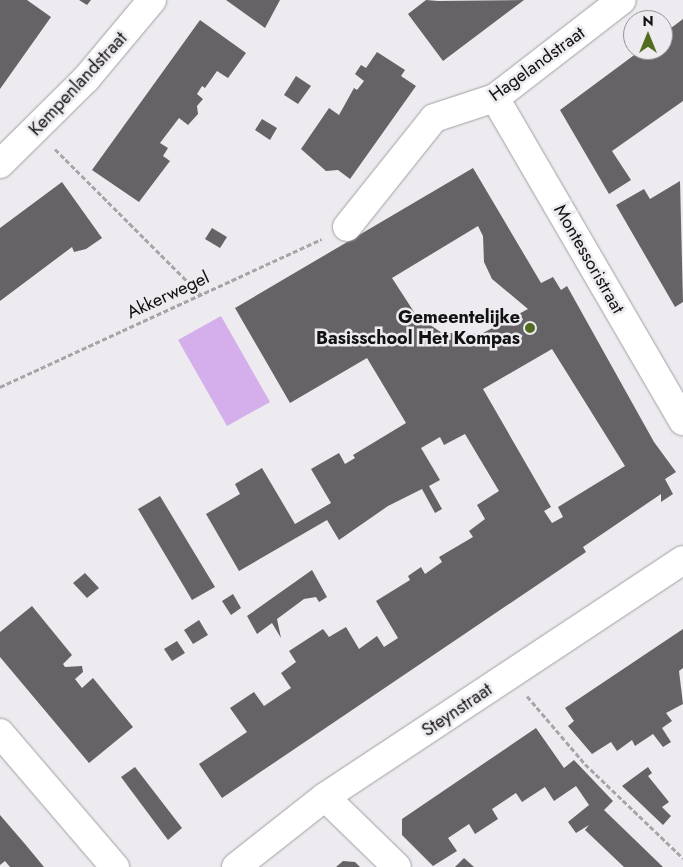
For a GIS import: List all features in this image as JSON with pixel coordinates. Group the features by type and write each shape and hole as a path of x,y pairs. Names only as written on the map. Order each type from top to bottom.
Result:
{"street":[{"name":"Kempenlandstraat","path":"0,164 86,79 152,0"},
{"name":"Hagelandstraat","path":"347,227 434,118 495,98 622,0"},
{"name":"Montessoristraat","path":"495,98 683,421"},
{"name":"Steynstraat","path":"236,867 325,797 683,560"},
{"path":"0,733 115,867"},
{"path":"325,797 397,867"}],"path":[{"path":"35,129 200,295"},
{"name":"Akkerwegel","path":"0,387 347,227"},
{"path":"509,675 585,764 683,858"}],"shaded area":[{"path":"221,316 270,402 227,426 178,340"}],"building":[{"path":"0,0 27,0 51,17 0,89"},
{"path":"79,0 91,0 87,5"},
{"path":"226,0 280,0 265,28"},
{"path":"426,0 524,0 443,61 408,14"},
{"path":"683,19 683,101 612,151 631,180 609,194 560,110 628,60 673,60 673,26"},
{"path":"200,20 246,53 228,78 217,71 205,88 202,86 197,94 203,99 197,106 198,114 188,125 179,118 160,143 168,148 163,156 170,161 139,202 92,170"},
{"path":"377,52 405,70 401,76 416,86 350,179 338,170 326,171 301,149 329,108 339,115 354,88 357,90 364,81 355,74 361,65 366,68"},
{"path":"296,76 311,86 298,104 284,95"},
{"path":"262,119 277,128 270,140 255,130"},
{"path":"473,168 541,283 553,277 561,290 567,286 654,442 676,472 665,479 673,494 661,502 661,494 583,547 586,552 222,798 199,764 247,732 230,708 254,692 264,706 291,688 281,673 296,662 289,651 323,629 329,637 346,627 359,649 377,636 384,647 398,638 376,601 410,580 408,576 421,567 425,574 442,562 439,557 473,537 469,531 485,519 477,505 499,491 465,434 444,445 440,437 421,448 440,480 429,486 442,509 435,513 422,489 388,506 339,540 327,520 239,571 206,514 240,494 235,484 262,468 295,524 331,503 311,469 339,453 345,464 355,458 353,455 406,423 367,358 290,403 235,308","holes":["478,226 483,236 484,262 492,279 528,309 483,333 442,333 416,315 392,278","552,349 625,466 558,507 563,517 552,523 544,511 551,507 483,389"]},
{"path":"680,181 683,302 675,307 616,205 644,189 650,199"},
{"path":"62,182 102,238 86,249 74,252 72,247 0,301 0,228"},
{"path":"212,228 227,237 220,248 205,239"},
{"path":"160,496 215,587 192,600 138,509"},
{"path":"312,570 327,597 319,602 316,597 304,599 277,619 281,638 272,623 257,634 247,616"},
{"path":"85,573 99,588 87,598 73,583"},
{"path":"233,594 241,608 231,615 222,601"},
{"path":"32,606 72,655 63,664 65,667 82,666 83,672 75,679 82,688 93,678 133,727 89,763 0,657 0,632"},
{"path":"199,620 208,635 193,644 184,630"},
{"path":"683,629 683,668 679,671 683,704 666,713 672,721 662,728 671,742 663,747 653,734 635,746 632,740 617,751 611,742 592,754 568,726 574,721 565,708"},
{"path":"177,641 185,653 172,661 164,649"},
{"path":"536,728 564,768 574,760 613,801 604,810 663,867 624,867 585,830 589,825 576,833 568,822 589,805 576,786 554,801 545,787 522,802 516,793 492,809 498,819 475,834 469,824 448,838 457,851 433,866 402,835 402,819"},
{"path":"135,767 182,828 168,840 121,777"},
{"path":"648,767 652,773 648,776 669,802 662,807 671,816 663,825 622,786"},
{"path":"0,815 44,867 10,867 5,861 0,865"},
{"path":"464,858 474,867 455,867"},
{"path":"343,861 355,862 360,867 336,867"}],"place":[{"name":"Gemeentelijke Basisschool Het Kompas","path":"530,328"}]}
